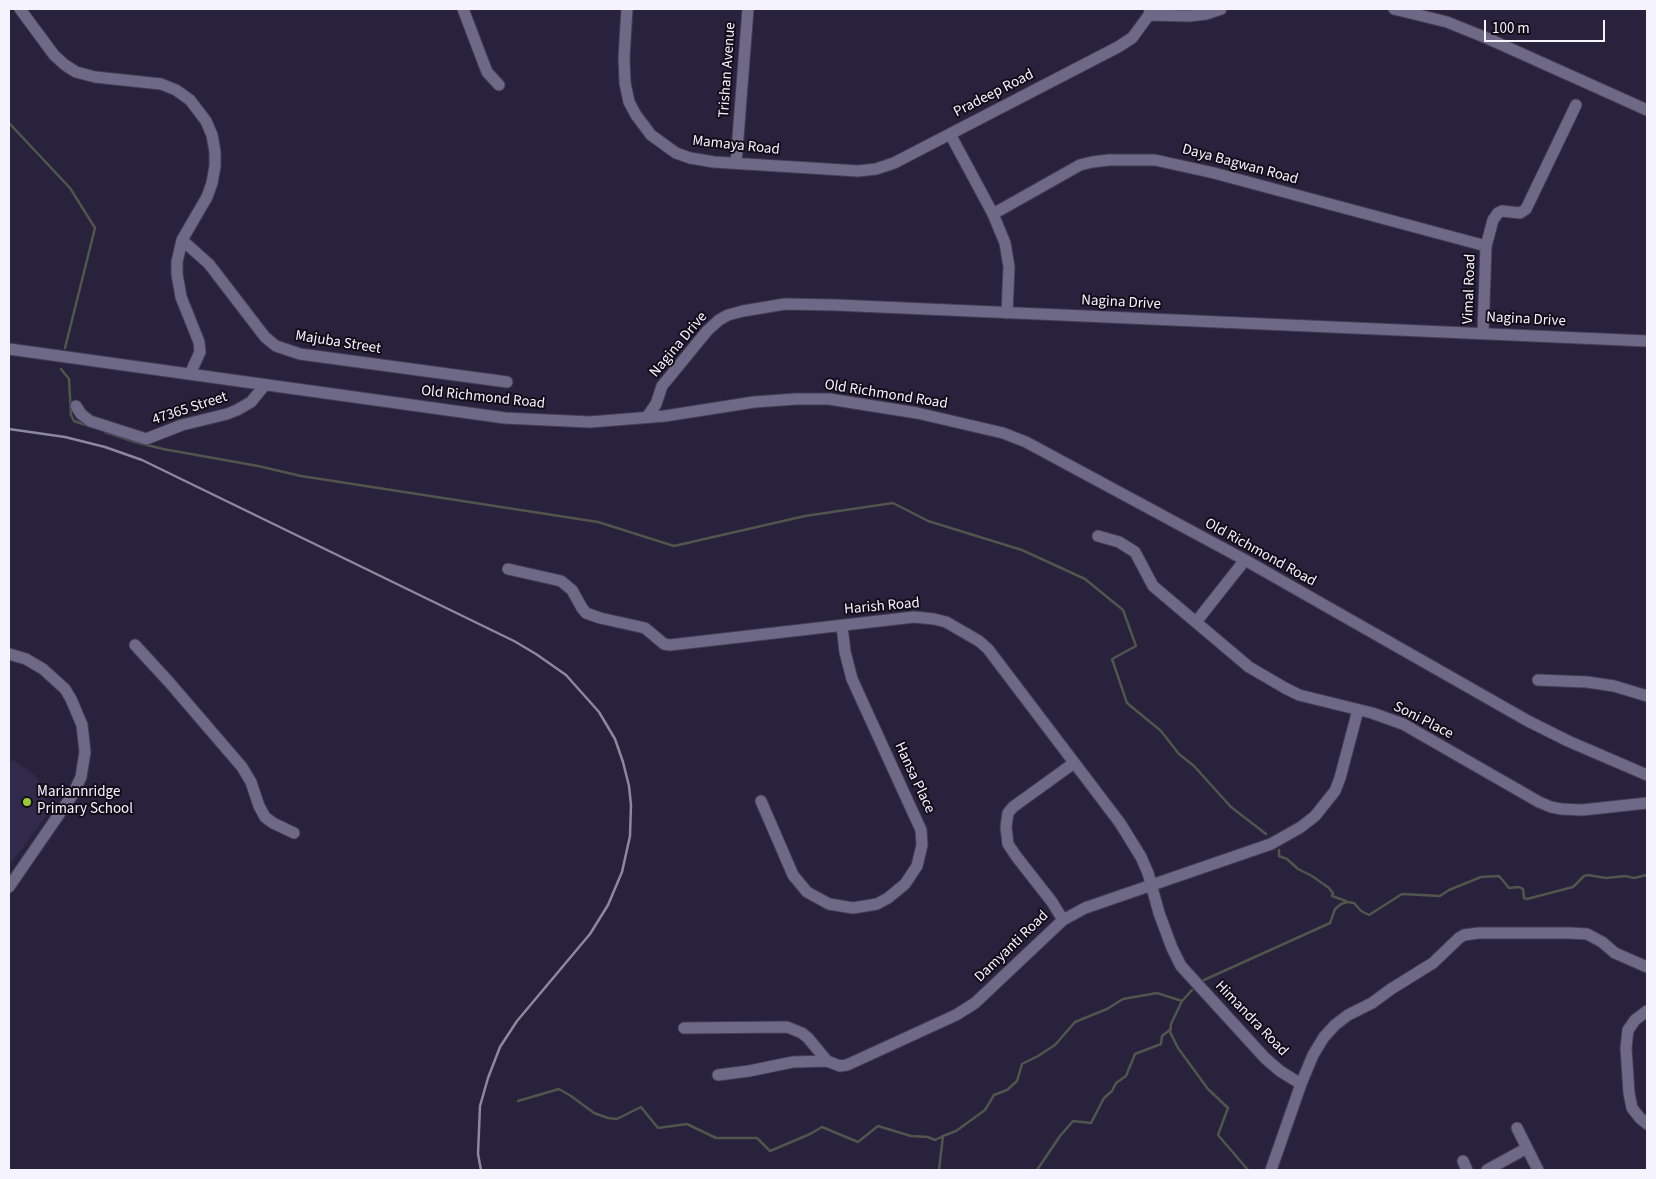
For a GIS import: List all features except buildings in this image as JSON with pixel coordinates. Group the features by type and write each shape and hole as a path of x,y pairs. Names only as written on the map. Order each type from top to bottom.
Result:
{"street":[{"path":"20,9 54,55 65,65 76,72 95,77 161,84 176,90 198,108 212,135 215,166 207,197 182,240 177,262 181,297 200,352 190,374"},
{"path":"462,9 486,72 499,85"},
{"name":"Mamaya Road","path":"627,9 624,57 625,82 630,102 644,126 664,145 676,153 690,158 714,162 839,171 876,169 894,163 950,134"},
{"name":"Trishan Avenue","path":"736,163 748,9"},
{"name":"Pradeep Road","path":"1007,313 1008,253 993,214 950,134 1118,47 1132,38 1149,12 1189,16 1206,14 1221,9"},
{"path":"1394,9 1447,22 1490,38 1647,110"},
{"name":"Vimal Road","path":"1483,333 1486,246 1491,226 1498,213 1506,211 1520,213 1526,208 1576,106"},
{"name":"Daya Bagwan Road","path":"993,214 1080,165 1109,160 1155,160 1205,170 1486,246"},
{"name":"Majuba Street","path":"182,240 209,264 265,337 276,346 300,354 507,382"},
{"name":"Nagina Drive","path":"647,417 656,404 662,386 707,331 719,320 728,315 785,304 1647,341"},
{"name":"Old Richmond Road","path":"9,349 264,386 505,418 590,422 647,417 754,402 829,399 917,413 974,425 1026,442 1245,560 1528,721 1568,741 1647,775"},
{"name":"47365 Street","path":"76,406 81,414 90,421 146,440 192,422 237,410 251,402 264,386"},
{"name":"Soni Place","path":"1098,536 1119,542 1135,552 1154,586 1249,667 1266,679 1299,695 1403,724 1539,802 1551,807 1582,810 1647,803"},
{"path":"1196,622 1245,560"},
{"name":"Harish Road","path":"508,569 561,581 572,590 586,612 600,618 645,628 664,644 670,645 914,618 934,619 957,627 988,649 1120,823 1140,857 1151,885"},
{"name":"Hansa Place","path":"761,801 793,875 807,892 829,904 853,908 877,904 888,898 905,884 917,866 922,846 921,830 852,679 845,652 842,626"},
{"path":"135,645 242,767 251,782 265,817 272,823 294,833"},
{"path":"9,654 26,659 43,668 65,689 82,725 85,752 81,777 73,794 9,887"},
{"path":"1538,680 1587,682 1614,686 1647,696"},
{"name":"Damyanti Road","path":"718,1075 793,1062 828,1061 840,1066 847,1065 967,1009 1063,920 1086,908 1287,837 1315,816 1335,791 1358,710"},
{"path":"1063,920 1052,902 1008,844 1006,827 1008,813 1013,806 1074,763"},
{"name":"Himandra Road","path":"1151,885 1172,948 1181,966 1265,1058 1301,1084"},
{"path":"1271,1170 1301,1084 1313,1055 1324,1036 1341,1020 1372,1003 1438,960 1464,935 1479,933 1587,934 1602,942 1615,953 1647,967"},
{"path":"1647,1011 1635,1020 1628,1030 1626,1048 1632,1108 1647,1124"},
{"path":"684,1028 787,1027 802,1033 828,1061"},
{"path":"1516,1128 1538,1170"},
{"path":"1487,1170 1527,1148"}],"shaded area":[{"name":"Mariannridge Primary School","path":"13,760 36,776 44,790 47,815 9,866 9,763"}],"waterway":[{"path":"9,123 70,188 95,228 65,348"},
{"path":"61,369 69,379 71,415 74,421 89,426"},
{"path":"105,432 163,449 258,466 301,476 598,522 674,546 805,516 893,503 928,521 1022,550 1085,579 1123,610 1136,646 1112,659 1127,703 1161,731 1179,754 1194,766 1231,807 1266,834"},
{"path":"1279,850 1279,856 1287,859 1298,869 1329,888 1333,893 1332,896 1346,901"},
{"path":"1204,980 1330,923 1335,909 1347,902 1354,903 1361,911 1369,915 1402,894 1440,896 1449,890 1481,877 1499,876 1509,888 1519,887 1523,889 1524,898 1527,899 1573,887 1584,876 1588,875 1606,878 1625,876 1634,878 1647,875"},
{"path":"939,1170 943,1136 956,1131 985,1110 994,1095 1007,1090 1017,1081 1022,1064 1055,1045 1075,1022 1107,1009 1123,999 1157,993 1182,1001 1192,990"},
{"path":"1182,1001 1171,1024 1170,1032 1178,1048 1208,1089 1228,1108 1218,1135 1248,1170"},
{"path":"1037,1170 1060,1136 1073,1121 1091,1123 1104,1098 1112,1091 1116,1083 1126,1076 1135,1054 1161,1044 1162,1036 1171,1029"},
{"path":"518,1101 559,1089 594,1113 608,1118 617,1119 641,1107 658,1128 687,1124 716,1138 757,1138 770,1151 822,1127 858,1142 878,1126 911,1136 928,1137 935,1140 943,1136"}],"railway":[{"path":"9,429 65,437 105,447 142,460 514,641 566,675 599,712 615,739 629,786 631,805 630,836 622,872 608,905 590,934 517,1021 500,1047 480,1106 478,1154 481,1170"}],"place":[{"name":"Mariannridge Primary School","path":"27,802"}]}
